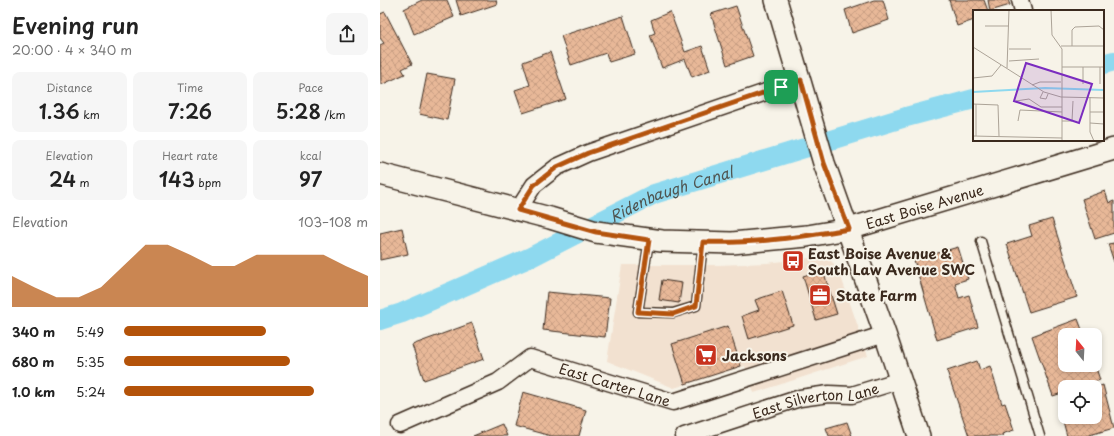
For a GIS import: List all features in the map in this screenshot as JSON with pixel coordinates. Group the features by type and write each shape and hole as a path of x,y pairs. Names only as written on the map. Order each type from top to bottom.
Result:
{"street":[{"path":"776,0 801,80 813,128 824,163 849,229 919,436"},
{"path":"1020,0 1023,10"},
{"path":"518,210 534,185 557,167 588,153 801,80"},
{"name":"East Boise Avenue","path":"380,174 550,218 596,232 649,240 732,243 807,236 849,229 1114,149"},
{"name":"East Carter Lane","path":"400,425 498,382 530,358 673,402 885,334"},
{"name":"East Silverton Lane","path":"684,436 800,398 829,394 852,395 901,380"}],"lane":[{"path":"649,240 638,312 673,314 696,306 703,242"},
{"path":"981,241 1040,436"}],"shaded area":[{"path":"818,257 829,259 838,268 868,356 754,393 745,366 674,388 607,361 622,265 718,265 767,263"}],"building":[{"path":"422,0 447,0 454,17 414,34 404,9"},
{"path":"456,0 496,0 497,4 461,16"},
{"path":"874,0 883,0 889,20 852,33 845,10"},
{"path":"949,0 984,0 988,10 973,10 973,20 957,26"},
{"path":"988,0 1008,0 1010,5 993,10 990,10"},
{"path":"736,6 753,56 727,65 711,14"},
{"path":"385,12 412,64 402,69 405,74 381,85 380,45 384,43 380,38 380,14"},
{"path":"670,12 685,52 702,46 710,70 692,77 685,59 662,68 650,35 655,33 651,20"},
{"path":"623,16 635,54 609,62 606,53 571,65 561,36"},
{"path":"550,52 566,99 523,113 515,90 530,85 523,62"},
{"path":"427,74 455,79 447,120 419,114"},
{"path":"1105,191 1109,203 1114,201 1114,233 1095,239 1082,199"},
{"path":"1052,219 1077,297 1029,312 1007,244 1032,236 1029,226"},
{"path":"402,228 408,254 380,260 380,233"},
{"path":"1114,243 1114,262 1108,244"},
{"path":"958,247 968,279 955,283 959,298 969,295 978,327 937,340 914,260"},
{"name":"State Farm","path":"823,270 837,314 816,320 803,276"},
{"path":"662,280 682,283 679,303 659,300"},
{"path":"782,291 793,325 749,339 742,316 759,310 755,300"},
{"path":"547,292 610,298 605,337 543,330"},
{"path":"1078,319 1081,328 1058,328 1058,372 1097,372 1100,380 1058,380 1058,394 1053,396 1032,336"},
{"path":"472,323 484,359 424,380 412,345"},
{"name":"Jacksons","path":"728,326 741,366 685,384 672,344"},
{"path":"977,361 980,370 990,366 1002,404 1005,403 1014,430 1002,434 1003,436 969,436 947,371"},
{"path":"1102,385 1114,428 1086,436 1067,436 1064,424 1102,424"},
{"path":"523,392 586,410 579,436 551,436 514,426"},
{"path":"847,422 852,436 829,436 826,428"},
{"path":"502,424 507,436 473,436"}],"waterway":[{"name":"Ridenbaugh Canal","path":"1104,64 1114,61"},
{"name":"Ridenbaugh Canal","path":"380,320 402,313 531,257 654,194 906,117 973,99"}],"place":[{"name":"East Boise Avenue & South Law Avenue SWC","path":"793,261"},
{"name":"State Farm","path":"820,295"},
{"name":"Jacksons","path":"706,355"}],"route":[{"path":"801,80 813,128 824,163 849,229 807,236 732,243 703,242 696,306 673,314 638,312 649,240 596,232 518,210 534,185 557,167 588,153 781,87 801,80"}]}
